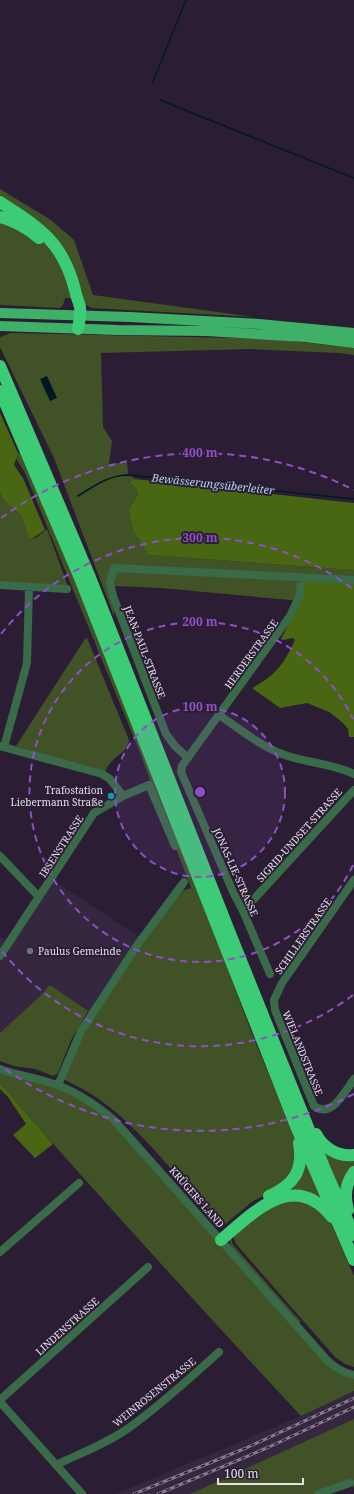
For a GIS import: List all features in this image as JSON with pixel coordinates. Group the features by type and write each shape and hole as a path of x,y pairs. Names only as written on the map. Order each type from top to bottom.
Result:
{"highway":[{"path":"0,202 38,227 60,251 71,276 80,308 77,316"},
{"path":"0,217 16,223 34,234 47,247 62,272 77,316 78,329"},
{"path":"0,366 89,575 294,1093 354,1234"},
{"path":"0,391 80,578 296,1126 354,1260"},
{"path":"294,1093 322,1144 331,1151 339,1154 354,1155"},
{"path":"219,1237 252,1205 280,1191 297,1173 301,1162 296,1126"},
{"path":"354,1172 346,1187 345,1197 354,1234"},
{"path":"219,1237 257,1209 283,1197 300,1196 315,1200 323,1207 331,1216 349,1248"}],"main road":[{"path":"2,314 259,324 354,333"},
{"path":"4,326 78,329 214,331 354,343"}],"street":[{"name":"JEAN-PAUL-STRASSE","path":"188,758 175,746 166,734 113,596 110,583 114,568 302,577"},
{"path":"302,577 354,580"},
{"name":"HERDERSTRASSE","path":"183,778 181,772 182,766 290,616 300,595 302,577"},
{"path":"0,585 67,589"},
{"path":"29,587 26,663 2,746 102,774 110,779 123,796"},
{"path":"219,715 273,750 302,761 337,768 354,774"},
{"name":"JONAS-LIE-STRASSE","path":"183,778 270,974"},
{"name":"IBSENSTRASSE","path":"0,956 94,813 123,796 149,785 175,846"},
{"name":"SIGRID-UNDSET-STRASSE","path":"243,911 354,790"},
{"path":"0,856 39,897"},
{"name":"SCHILLERSTRASSE","path":"274,1006 276,995 282,983 354,880"},
{"path":"58,1085 80,1031 138,944 184,882"},
{"name":"WIELANDSTRASSE","path":"274,1006 314,1106 322,1110 328,1110 337,1104 354,1079"},
{"name":"KRÜGERS LAND","path":"0,1070 58,1085 90,1101 114,1120 333,1366 341,1371 354,1375"},
{"path":"0,1252 79,1183"},
{"name":"LINDENSTRASSE","path":"0,1401 148,1267"},
{"name":"WEINROSENSTRASSE","path":"56,1465 99,1445 130,1427 188,1381 218,1352"},
{"path":"0,1401 82,1494"},
{"path":"318,1494 350,1482"}],"shaded area":[{"path":"51,879 145,941 94,1016 50,985 0,1033 0,936 10,943"},
{"path":"354,1391 354,1419 190,1494 116,1494 301,1416"}],"green space":[{"path":"0,189 51,220 74,240 93,295 254,317 92,308 86,305 81,299 65,298 63,305 60,308 0,305"},
{"path":"11,333 273,339 354,348 354,355 251,349 101,353 103,427 112,441 109,464 127,462 128,474 135,479 129,482 136,489 138,495 149,555 354,570 354,581 301,601 161,588 115,586 114,616 54,458 0,347 0,337"},
{"path":"0,413 18,453 14,465 23,478 45,530 30,540 22,516 4,500 0,492"},
{"path":"18,453 20,453 65,555 223,956 252,1034 297,1143 298,1163 278,1189 253,1201 224,1225 214,1219 160,1156 116,1112 96,1097 65,1080 65,1076 83,1032 145,941 182,891 191,888 137,745 26,475 16,458"},
{"path":"135,479 354,503 354,570 149,555 134,531 129,510 138,495 136,489 129,482"},
{"path":"0,492 4,500 23,516 30,540 37,537 47,529 70,592 67,589 0,585"},
{"path":"302,578 354,582 354,737 349,737 348,729 342,722 329,712 307,703 280,708 252,688 268,678 278,668 287,656 295,640 293,638 281,639 301,601"},
{"path":"87,638 129,740 125,750 110,763 104,773 16,746"},
{"path":"50,985 88,1011 71,1040 58,1073 53,1076 35,1069 14,1066 0,1061 0,1033"},
{"path":"0,1073 55,1087 85,1102 116,1125 332,1369 354,1379 354,1391 301,1416 149,1251 0,1083"},
{"path":"0,1083 53,1144 35,1158 13,1135 26,1124 8,1097 0,1089"},
{"path":"321,1146 354,1158 354,1166 343,1196"},
{"path":"303,1157 324,1203 311,1195 280,1193"},
{"path":"303,1199 329,1218 354,1276 354,1367 345,1364 335,1357 236,1244 232,1234 273,1204"},
{"path":"230,1236 233,1245 301,1322 298,1323 231,1246 229,1239"},
{"path":"354,1419 354,1488 349,1482 314,1494 190,1494"}],"water":[{"path":"47,376 57,398 50,401 40,379"}],"waterway":[{"path":"152,84 186,0"},
{"path":"160,100 354,178"},
{"name":"Bewässerungsüberleiter","path":"78,496 108,479 121,475 128,475 354,499"}],"railway":[{"path":"134,1494 246,1448 354,1398"},
{"path":"158,1494 269,1447 354,1407"}],"place":[{"name":"Trafostation Liebermann Straße","path":"111,796"},
{"name":"Paulus Gemeinde","path":"30,951"}]}
